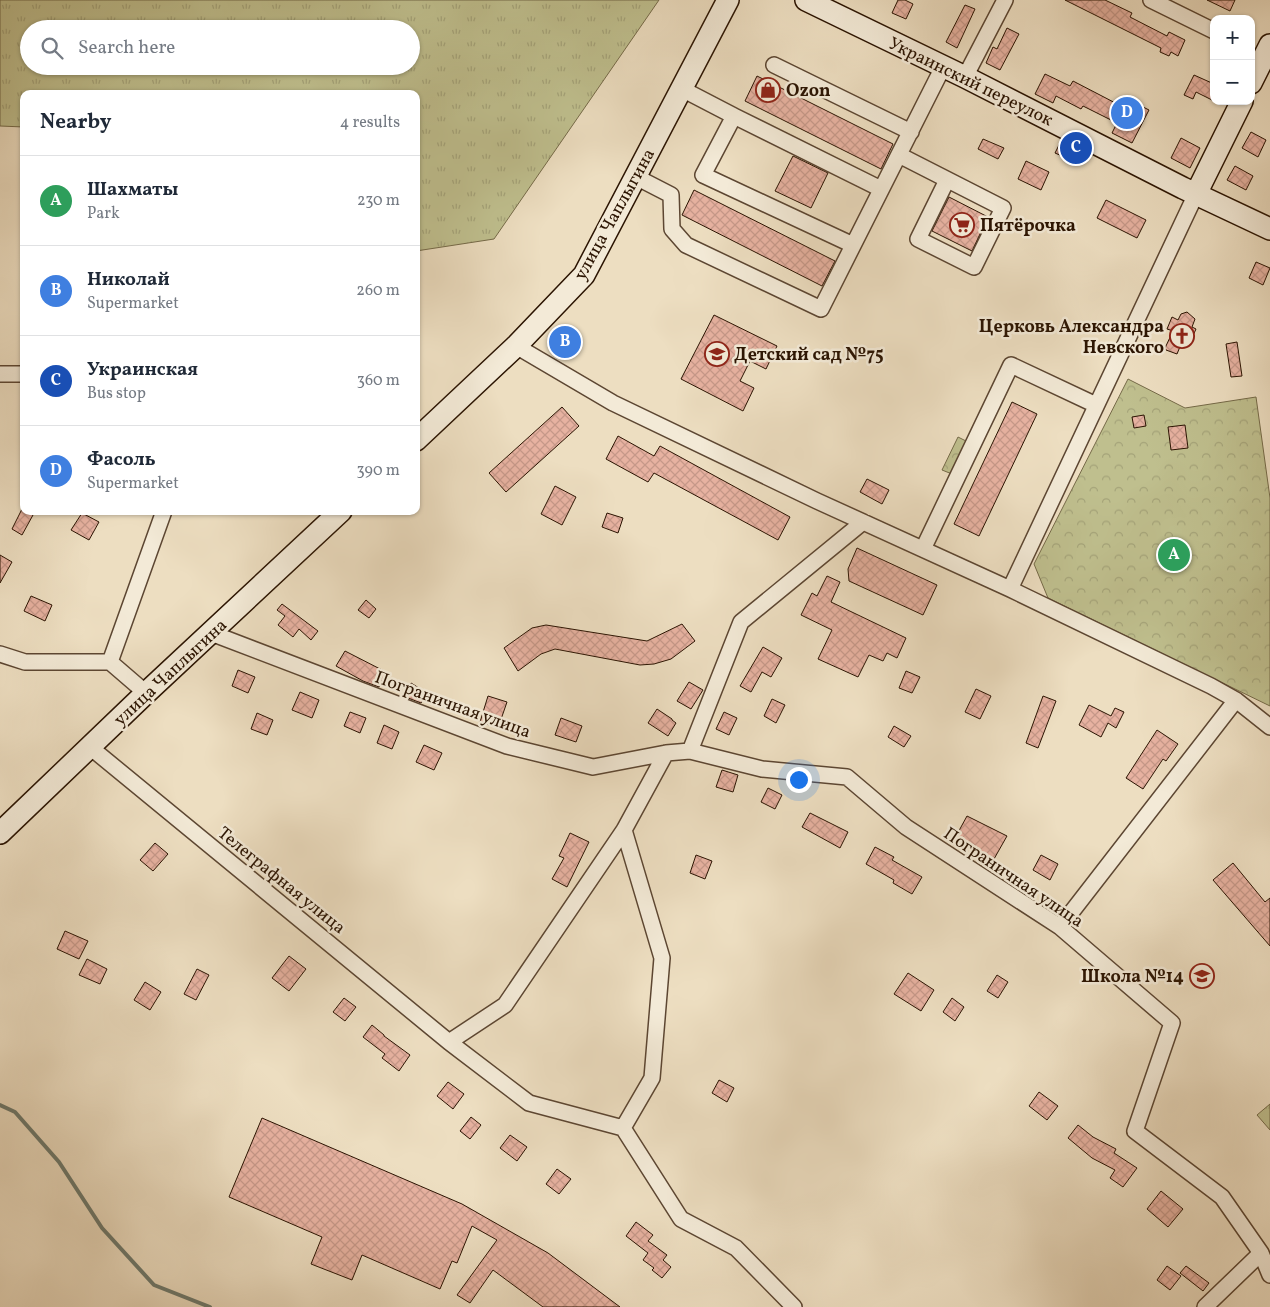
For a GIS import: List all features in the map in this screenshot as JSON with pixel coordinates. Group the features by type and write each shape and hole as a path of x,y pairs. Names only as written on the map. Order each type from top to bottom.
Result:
{"main road":[{"name":"улица Чаплыгина","path":"420,436 516,346 584,275 728,0"},
{"name":"Украинский переулок","path":"806,0 965,77 1270,230"},
{"path":"1255,73 1264,52"},
{"path":"1196,194 1240,105"},
{"name":"улица Чаплыгина","path":"0,833 336,515"}],"street":[{"path":"965,77 1005,0"},
{"path":"1152,0 1210,29"},
{"path":"774,65 911,132"},
{"path":"636,177 671,195 672,229 686,245 821,309 943,67"},
{"path":"682,89 881,189"},
{"path":"734,116 703,175 853,245"},
{"path":"899,156 947,180 1003,208 974,267 918,239 947,180"},
{"path":"1010,588 1196,194"},
{"path":"516,346 613,404 863,522 1010,588 1236,700 1270,727"},
{"path":"923,549 1011,365 1096,405"},
{"path":"0,374 20,374"},
{"path":"110,662 163,515"},
{"path":"690,751 741,622 863,522"},
{"name":"Пограничная улица","path":"211,633 507,746 593,767 666,753 690,751 762,769 847,777 906,827 1060,928 1172,1023 1135,1131 1222,1197 1261,1253 1270,1275"},
{"path":"0,654 25,662 110,662 146,693"},
{"path":"1060,928 1236,700"},
{"name":"Телеграфная улица","path":"90,747 449,1042 529,1103 623,1128"},
{"path":"449,1042 505,1004 624,830 666,753"},
{"path":"624,830 662,958 652,1078 623,1128 681,1219 736,1248 794,1307"},
{"path":"1205,1307 1261,1253"}],"green space":[{"path":"0,0 659,0 494,239 420,250 420,90 20,90 20,127 0,126"},
{"path":"1128,379 1185,408 1256,397 1270,498 1270,706 1048,598 1034,564"},
{"path":"958,437 968,442 952,474 942,470"},
{"path":"1270,1104 1270,1130 1257,1115"}],"building":[{"path":"898,0 905,0 913,4 906,19 892,13"},
{"path":"1065,0 1105,0 1132,13 1130,17 1167,36 1169,32 1185,40 1178,56 1171,52 1169,56 1160,52 1161,48"},
{"path":"1207,0 1235,0 1230,11"},
{"path":"965,5 975,9 957,48 946,42"},
{"path":"1007,28 1019,34 1000,70 986,63 993,47 997,49"},
{"path":"1045,74 1070,86 1073,81 1125,108 1129,100 1149,110 1132,143 1112,133 1117,123 1083,106 1081,109 1056,96 1053,103 1035,94"},
{"path":"1194,75 1210,82 1210,99 1196,92 1193,99 1184,95"},
{"path":"757,76 893,144 881,169 745,101"},
{"path":"1251,132 1266,140 1258,157 1242,148"},
{"path":"1181,138 1200,148 1190,168 1171,158"},
{"path":"983,139 1004,148 998,159 978,149"},
{"path":"1060,143 1080,152 1076,162 1055,153"},
{"path":"793,156 828,173 811,208 775,191"},
{"path":"1026,161 1049,172 1041,190 1018,179"},
{"path":"1235,166 1253,176 1246,190 1227,180"},
{"path":"694,190 835,261 822,286 682,215"},
{"name":"Пятёрочка","path":"949,197 988,217 972,251 932,231"},
{"path":"1106,200 1146,220 1137,238 1097,218"},
{"path":"1256,262 1270,268 1263,285 1249,278"},
{"name":"Церковь Александра Невского","path":"1187,312 1195,319 1192,327 1196,329 1191,340 1184,337 1177,354 1166,350 1165,348 1173,331 1167,329 1172,317 1178,320 1181,314"},
{"path":"714,315 777,346 766,369 750,361 740,381 754,388 743,411 681,379"},
{"path":"568,325 581,337 562,359 549,347"},
{"path":"1237,342 1242,376 1231,377 1226,344"},
{"path":"1012,402 1037,414 979,536 954,524"},
{"path":"562,407 579,426 506,492 489,473"},
{"path":"1144,415 1146,426 1134,428 1132,417"},
{"path":"1185,425 1188,448 1171,450 1168,427"},
{"path":"618,436 654,456 660,446 790,517 778,540 654,473 648,482 606,459"},
{"path":"867,479 889,490 882,504 860,492"},
{"path":"555,486 576,497 562,525 541,514"},
{"path":"20,513 20,515 33,515 22,535 12,529"},
{"path":"607,513 623,518 618,533 602,527"},
{"path":"81,515 86,515 99,522 89,540 71,530"},
{"path":"857,548 937,585 923,615 849,581 848,569"},
{"path":"0,555 12,562 0,583"},
{"path":"827,576 840,582 831,602 906,638 897,658 887,653 883,661 869,655 858,677 818,659 832,630 801,615 812,593 817,596"},
{"path":"31,596 52,605 45,621 24,611"},
{"path":"366,600 376,609 369,618 358,610"},
{"path":"282,604 318,631 311,640 299,629 293,637 278,625 285,616 277,610"},
{"path":"682,624 695,641 671,659 654,664 640,665 555,649 541,654 518,671 504,648 532,628 546,625 647,641"},
{"path":"763,647 782,658 771,677 762,672 751,692 740,686"},
{"path":"345,651 386,672 379,687 363,681 336,666"},
{"path":"238,670 255,677 248,693 232,686"},
{"path":"906,671 920,677 912,693 899,688"},
{"path":"689,682 703,690 691,709 677,701"},
{"path":"411,683 427,693 421,703 403,696"},
{"path":"976,689 991,696 980,719 965,712"},
{"path":"300,692 319,700 312,718 292,710"},
{"path":"488,696 507,702 498,728 480,722"},
{"path":"1043,696 1056,701 1038,748 1026,743"},
{"path":"772,699 785,705 776,723 764,716"},
{"path":"1089,705 1111,716 1115,708 1124,712 1116,728 1108,723 1101,737 1079,725"},
{"path":"657,709 676,723 668,736 648,723"},
{"path":"350,712 366,718 360,733 344,726"},
{"path":"724,712 737,718 729,735 716,729"},
{"path":"257,713 273,720 267,735 251,729"},
{"path":"561,718 582,726 576,742 555,735"},
{"path":"384,725 399,732 392,749 377,743"},
{"path":"894,726 911,736 904,747 888,737"},
{"path":"1157,730 1178,744 1166,761 1163,759 1143,789 1126,778"},
{"path":"424,745 442,753 434,770 416,762"},
{"path":"722,770 738,775 733,792 716,787"},
{"path":"768,788 782,795 775,809 761,802"},
{"path":"810,813 848,832 840,848 802,827"},
{"path":"967,816 1007,836 994,859 955,838"},
{"path":"570,833 589,842 567,887 552,879 564,858 559,856"},
{"path":"155,843 168,854 153,871 140,860"},
{"path":"875,847 894,857 892,860 922,877 912,894 893,883 894,880 866,864"},
{"path":"696,855 712,861 705,879 690,873"},
{"path":"1041,855 1058,864 1050,880 1033,870"},
{"path":"1233,863 1265,902 1270,898 1270,946 1213,880"},
{"path":"65,931 88,941 79,959 57,949"},
{"path":"289,956 306,969 289,991 272,978"},
{"path":"87,959 107,969 100,984 79,975"},
{"path":"197,969 209,975 196,1000 184,994"},
{"path":"908,973 934,990 921,1011 894,994"},
{"path":"997,975 1008,982 998,998 987,991"},
{"path":"145,982 161,992 150,1010 134,1000"},
{"path":"344,998 356,1007 345,1021 333,1012"},
{"path":"952,998 964,1007 955,1021 943,1012"},
{"path":"372,1025 410,1055 399,1071 382,1058 385,1054 363,1037"},
{"path":"719,1080 734,1088 727,1102 712,1093"},
{"path":"448,1082 464,1094 453,1109 437,1096"},
{"path":"1039,1092 1058,1106 1047,1120 1029,1106"},
{"path":"471,1117 481,1125 470,1139 460,1131"},
{"path":"262,1118 462,1204 548,1253 620,1307 543,1307 493,1270 470,1303 457,1295 497,1240 472,1226 457,1263 452,1261 440,1289 362,1255 352,1280 311,1264 322,1237 229,1197"},
{"path":"1078,1125 1093,1137 1116,1149 1114,1153 1137,1168 1123,1187 1110,1178 1115,1170 1092,1158 1068,1138"},
{"path":"510,1135 527,1147 517,1161 500,1148"},
{"path":"557,1169 571,1179 559,1194 546,1184"},
{"path":"1161,1191 1183,1209 1168,1227 1147,1209"},
{"path":"636,1222 653,1235 648,1241 667,1255 663,1260 671,1267 662,1278 652,1270 654,1268 643,1260 648,1253 626,1236"},
{"path":"1167,1266 1181,1276 1170,1290 1157,1280"},
{"path":"1186,1266 1209,1283 1203,1291 1180,1273"}],"waterway":[{"path":"0,1105 15,1112 59,1162 102,1228 154,1285 210,1307"}],"place":[{"name":"Ozon","path":"768,90"},
{"name":"Фасоль","path":"1127,113"},
{"name":"Украинская","path":"1076,148"},
{"name":"Пятёрочка","path":"962,225"},
{"name":"Церковь Александра Невского","path":"1182,336"},
{"name":"Николай","path":"565,342"},
{"name":"Детский сад №75","path":"717,354"},
{"name":"Шахматы","path":"1174,555"},
{"name":"Школа №14","path":"1202,976"}]}
